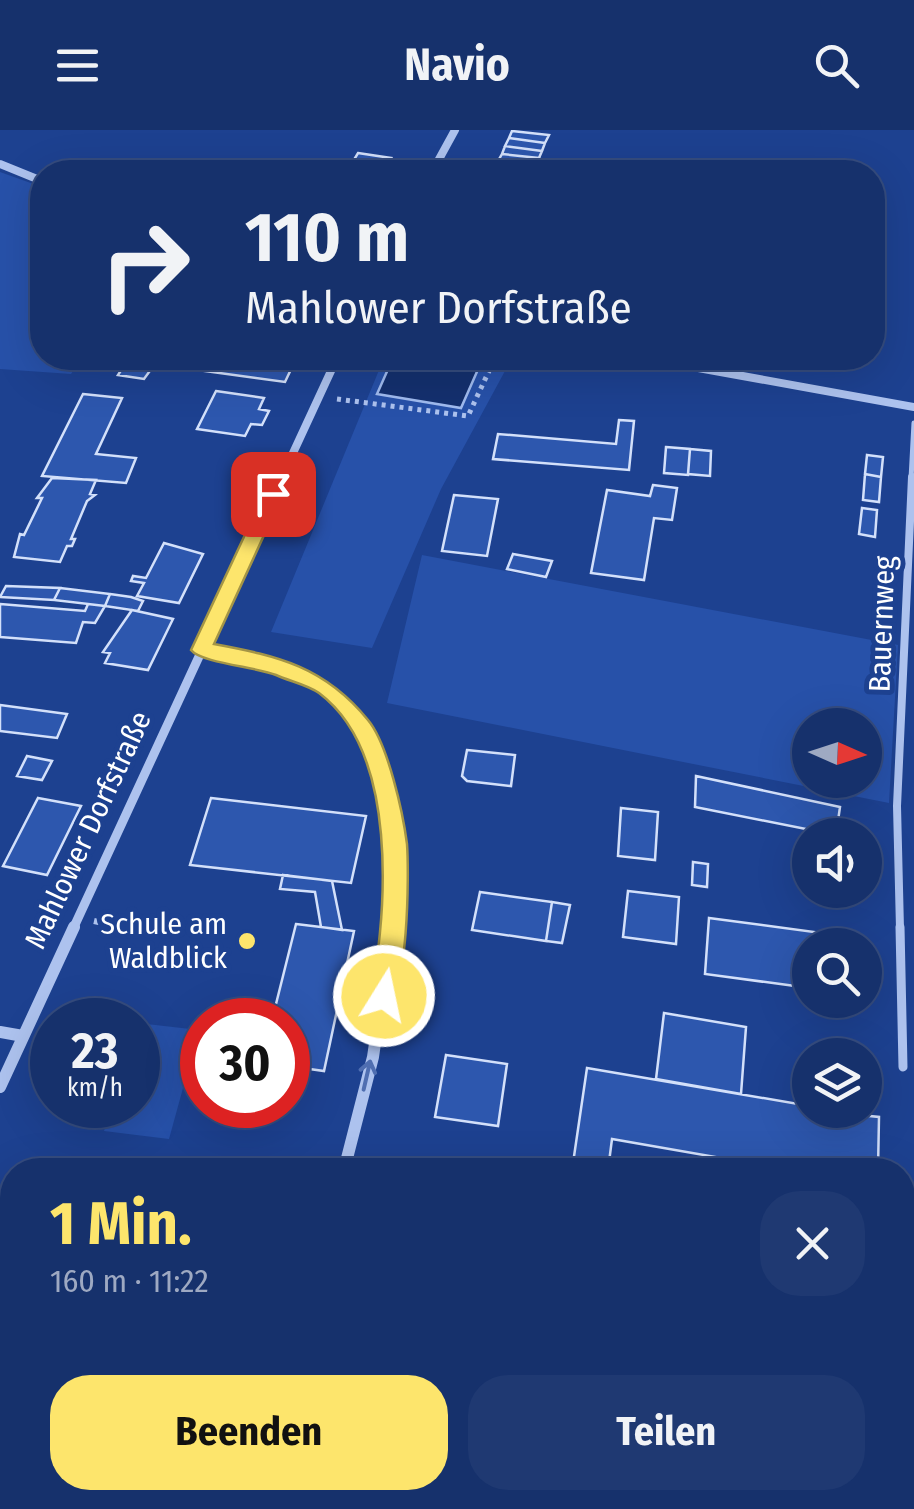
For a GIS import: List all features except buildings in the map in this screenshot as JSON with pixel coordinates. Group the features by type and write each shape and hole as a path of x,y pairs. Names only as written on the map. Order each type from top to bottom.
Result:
{"street":[{"path":"439,160 455,130"},
{"path":"0,164 30,176"},
{"name":"Mahlower Dorfstraße","path":"0,1087 331,370"},
{"path":"709,370 914,407"},
{"path":"201,650 261,660 326,687 364,729 376,763 395,844 392,946 347,1158"},
{"path":"0,1032 24,1036"}],"lane":[{"name":"Bauernweg","path":"903,1068 897,806 914,422"}],"path":[{"path":"336,398 468,416 489,370"}],"shaded area":[{"path":"0,172 30,183 30,370 74,370 71,374 0,369"},
{"path":"379,370 505,370 441,489 372,648 271,632"},
{"path":"388,370 478,370 461,408 377,394"},
{"path":"422,555 898,645 889,803 864,798 882,798 882,708 792,708 792,784 387,703"},
{"path":"160,1026 180,1028 180,1099 169,1139 104,1131 160,1128"}],"place":[{"name":"Schule am Waldblick","path":"247,941"}],"route":[{"path":"273,494 201,650 261,660 326,687 364,729 395,844 392,946 384,996"}]}
